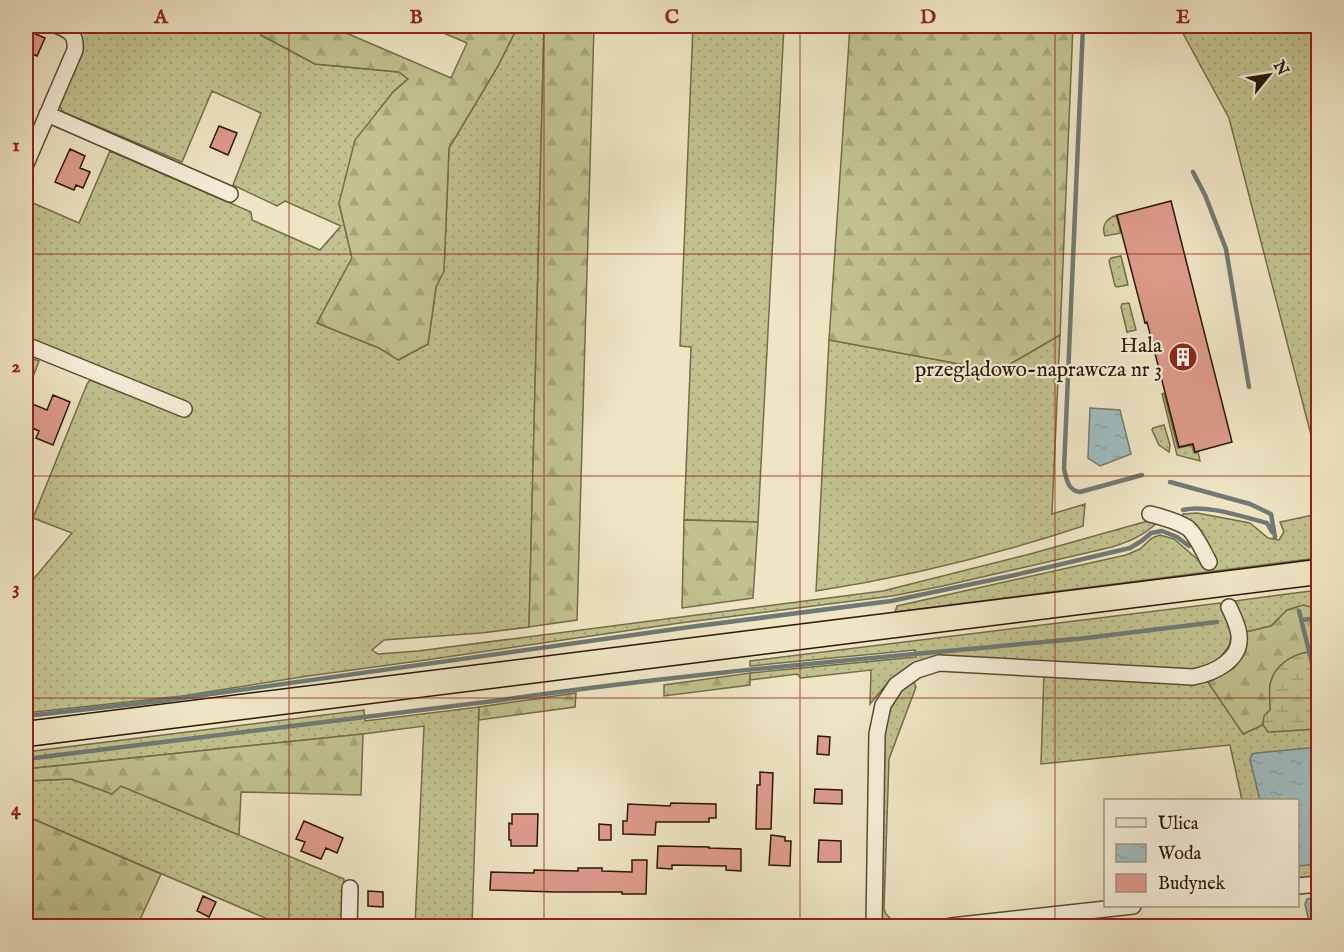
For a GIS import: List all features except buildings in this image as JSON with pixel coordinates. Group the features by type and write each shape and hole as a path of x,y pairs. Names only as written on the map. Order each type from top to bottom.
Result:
{"main road":[{"path":"26,734 1318,572"}],"street":[{"path":"26,165 75,50 75,41 64,29"},
{"path":"47,114 230,194"},
{"path":"26,345 184,409"},
{"path":"1150,514 1166,518 1188,529 1209,562"},
{"path":"874,927 877,734 883,705 896,685 917,670 939,663 1193,677 1204,675 1230,660 1236,652 1239,634 1230,607"},
{"path":"1299,886 1318,884"},
{"path":"348,927 350,888"},
{"path":"951,927 1124,907"}],"green space":[{"path":"65,26 263,26 261,35 315,64 399,72 408,79 393,92 339,203 352,258 317,323 380,348 399,360 428,344 436,287 444,270 449,148 498,66 516,30 521,26 544,26 529,627 384,640 372,650 378,654 418,651 883,591 1152,520 1157,523 1136,538 1112,547 892,596 680,623 182,696 26,713 26,588 72,533 33,518 87,384 90,380 180,415 26,339 26,200 79,223 110,151 251,212 252,220 320,250 341,226 285,201 277,206 233,185 261,113 212,91 182,162 63,112 59,105 80,53"},
{"path":"263,26 330,26 451,78 467,43 427,26 521,26 516,30 498,66 449,148 444,271 436,287 428,344 398,360 379,348 317,323 352,258 339,203 355,140 393,92 408,79 399,72 315,64 261,35"},
{"path":"544,26 594,26 577,620 529,627"},
{"path":"693,26 784,26 758,522 684,520 691,347 680,346"},
{"path":"850,26 1073,26 1060,335 998,371 829,340"},
{"path":"1179,26 1318,26 1318,462 1229,118"},
{"path":"1116,215 1121,233 1105,236 1105,223"},
{"path":"1121,256 1128,285 1117,287 1109,261 1111,258"},
{"path":"1129,303 1136,330 1127,332 1121,307 1122,304"},
{"path":"1060,335 1052,514 1085,504 1083,526 951,564 816,591 829,340 998,371"},
{"path":"26,356 39,361 26,395"},
{"path":"1164,393 1178,448 1192,445 1194,453 1198,452 1200,461 1177,455 1162,394"},
{"path":"1164,425 1170,445 1169,452 1159,445 1152,430"},
{"path":"1197,513 1250,523 1268,538 1279,540 1284,532 1280,522 1318,514 1318,558 895,612 897,606 1126,555 1140,549 1152,538 1160,535 1174,539 1203,564 1182,519 1183,514"},
{"path":"684,520 758,522 753,598 682,608"},
{"path":"1318,590 1318,606 1288,610 1271,626 1246,632 1234,601"},
{"path":"1220,603 1232,632 1229,646 1210,667 1192,671 933,658 904,669 870,704 871,670 801,678 797,674 750,680 750,673 916,657 915,650 750,666 750,661"},
{"path":"1303,605 1314,608 1318,606 1318,657 1309,652 1270,684 1270,710 1264,716 1263,725 1243,734 1208,682 1234,668 1244,653 1246,632 1271,626 1287,610"},
{"path":"1309,652 1318,657 1318,878 1299,880 1299,799 1242,799 1230,745 1041,764 1044,672 1208,682 1244,734 1264,716 1270,684"},
{"path":"1309,652 1318,657 1318,729 1268,732 1263,725 1264,716 1270,710 1270,688 1275,672 1290,658"},
{"path":"750,673 750,685 664,696 664,685"},
{"path":"912,677 916,687 889,759 884,909 898,926 886,926 880,918 883,739 891,701"},
{"path":"576,693 575,707 479,720 479,707"},
{"path":"479,707 472,926 415,926 424,726 26,769 26,752 364,710 365,721"},
{"path":"363,734 361,795 241,792 239,835 121,786 112,794 71,779 26,781 26,769"},
{"path":"71,779 112,794 121,786 344,879 341,926 284,926 26,816 26,781"},
{"path":"26,816 161,874 137,926 51,926 26,916"}],"water":[{"path":"1090,408 1120,410 1131,454 1100,466 1088,458"},
{"path":"1318,747 1318,864 1299,866 1299,799 1260,799 1250,760 1252,754"},
{"path":"1318,897 1318,926 1310,926 1305,904 1307,899"}],"waterway":[{"path":"1083,26 1064,469 1070,487 1080,492 1142,475"},
{"path":"1193,172 1205,195 1226,249 1249,387"},
{"path":"1170,482 1250,504 1271,514 1275,537"},
{"path":"1183,510 1213,510 1236,515 1267,523 1272,532"},
{"path":"26,716 161,701 891,601 1130,548 1151,533 1162,531 1177,537 1189,546"},
{"path":"1299,611 1312,663 1318,677"},
{"path":"1302,620 1318,618"},
{"path":"26,759 641,682 1086,638 1217,622"}],"place":[{"name":"Hala przeglądowo-naprawcza nr 3","path":"1183,357"}]}
